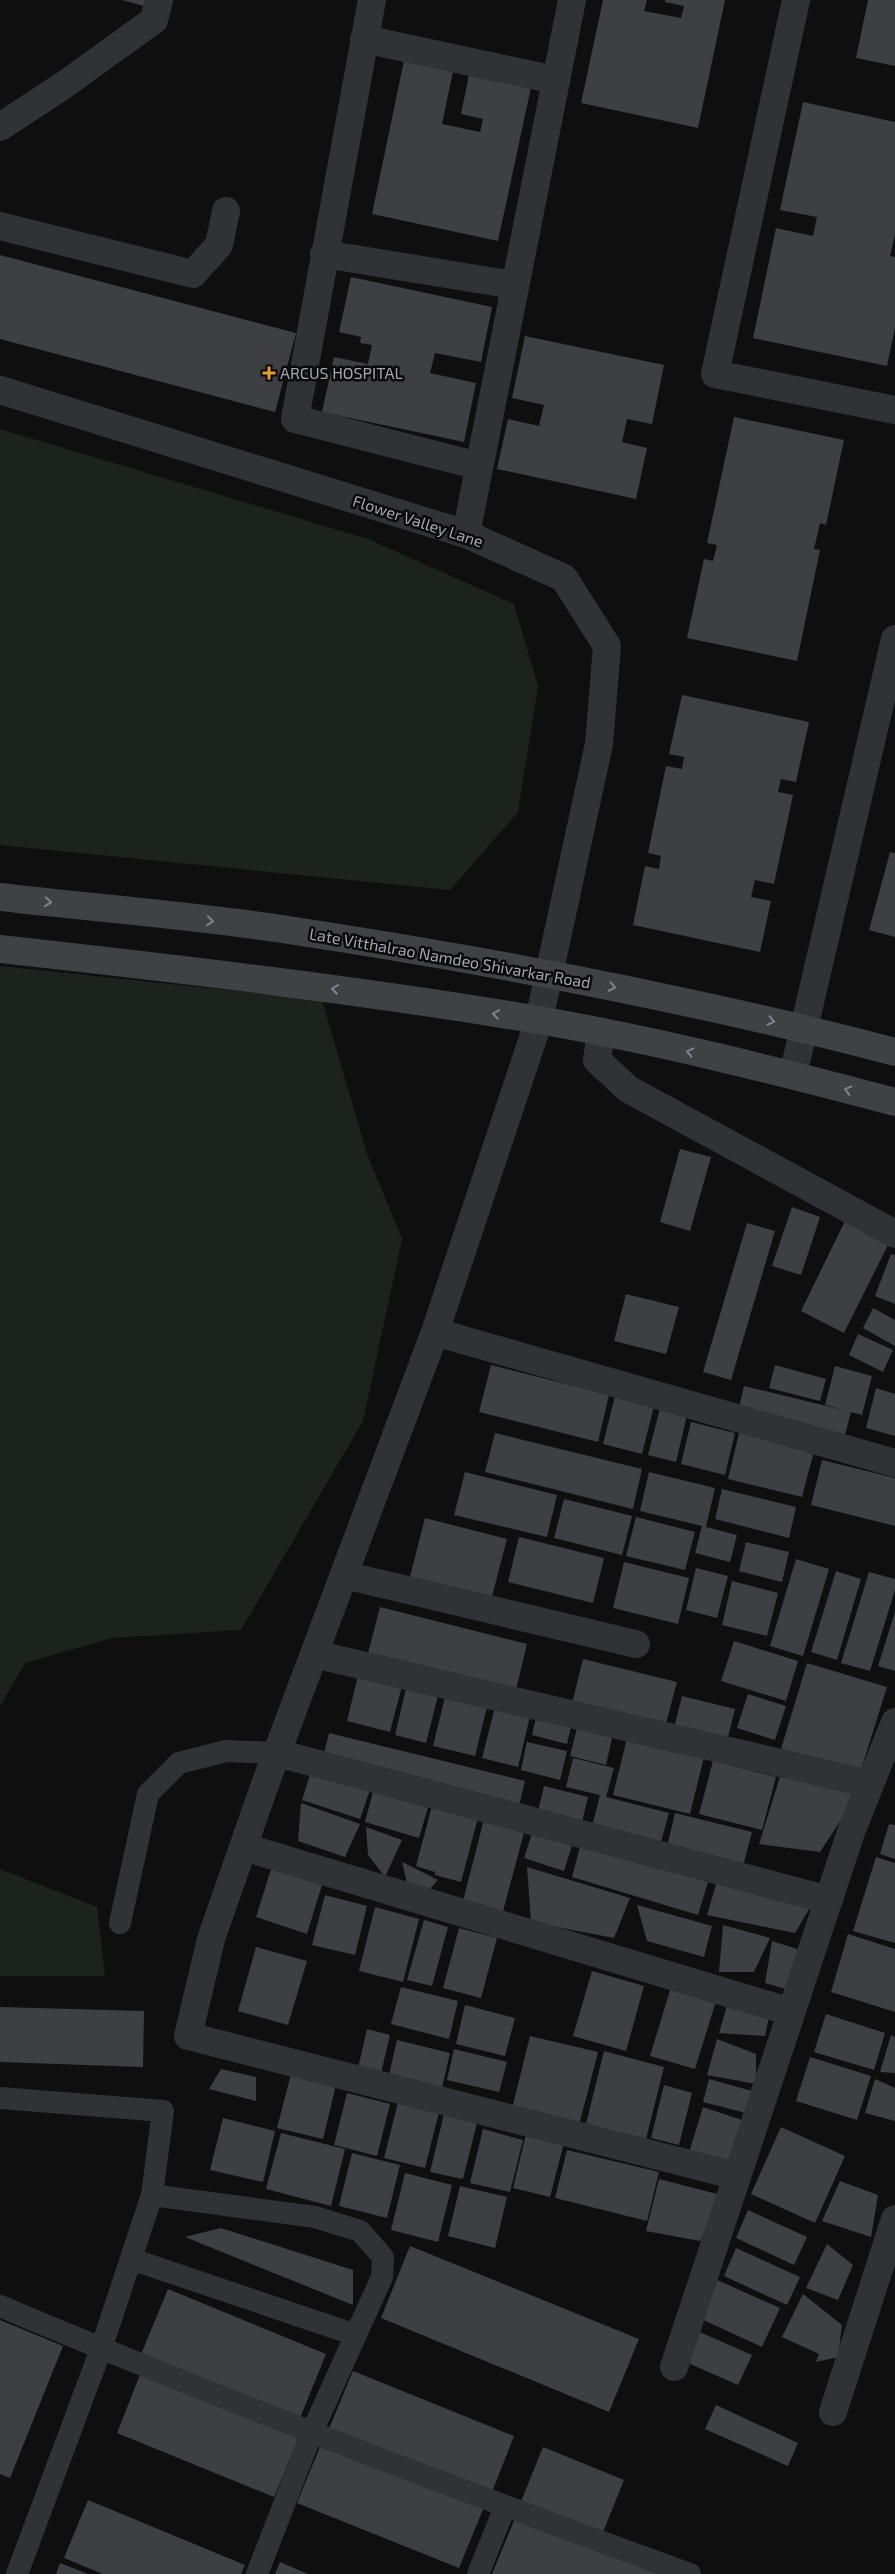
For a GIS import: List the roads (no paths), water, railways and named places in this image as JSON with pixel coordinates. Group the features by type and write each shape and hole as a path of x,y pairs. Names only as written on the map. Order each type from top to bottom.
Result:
{"main road":[{"name":"Late Vitthalrao Namdeo Shivarkar Road","path":"0,897 279,929 550,973 804,1028 895,1052"},
{"path":"0,949 275,980 539,1020 793,1075 895,1102"}],"street":[{"path":"0,127 64,85 154,20 159,0"},
{"path":"372,0 295,419 479,466"},
{"path":"466,534 572,0"},
{"path":"796,0 715,374 895,410"},
{"path":"364,39 556,80"},
{"path":"0,226 193,274 219,244 226,211"},
{"path":"324,254 514,285"},
{"name":"Flower Valley Lane","path":"0,390 466,534 564,578 607,646 599,744 539,1020 435,1332 277,1753 211,1939 188,2036 737,2176"},
{"path":"793,1075 889,694 895,639"},
{"path":"601,1032 597,1060 628,1089 895,1234"},
{"path":"435,1332 895,1463"},
{"path":"344,1575 636,1644"},
{"path":"314,1654 870,1784"},
{"path":"674,2367 851,1832 895,1722"},
{"path":"277,1753 829,1900"},
{"path":"244,1847 792,2012"},
{"path":"833,2412 895,2219"}],"lane":[{"path":"120,1923 148,1794 179,1764 226,1751 277,1753"},
{"path":"0,2098 163,2111 152,2195 101,2349 17,2574"},
{"path":"152,2195 315,2217 360,2231 383,2257 382,2277 312,2432 257,2574"},
{"path":"130,2259 356,2335"},
{"path":"0,2306 101,2349 505,2507 690,2574"},
{"path":"478,2574 505,2507"}],"place":[{"name":"ARCUS HOSPITAL","path":"269,373"}]}
